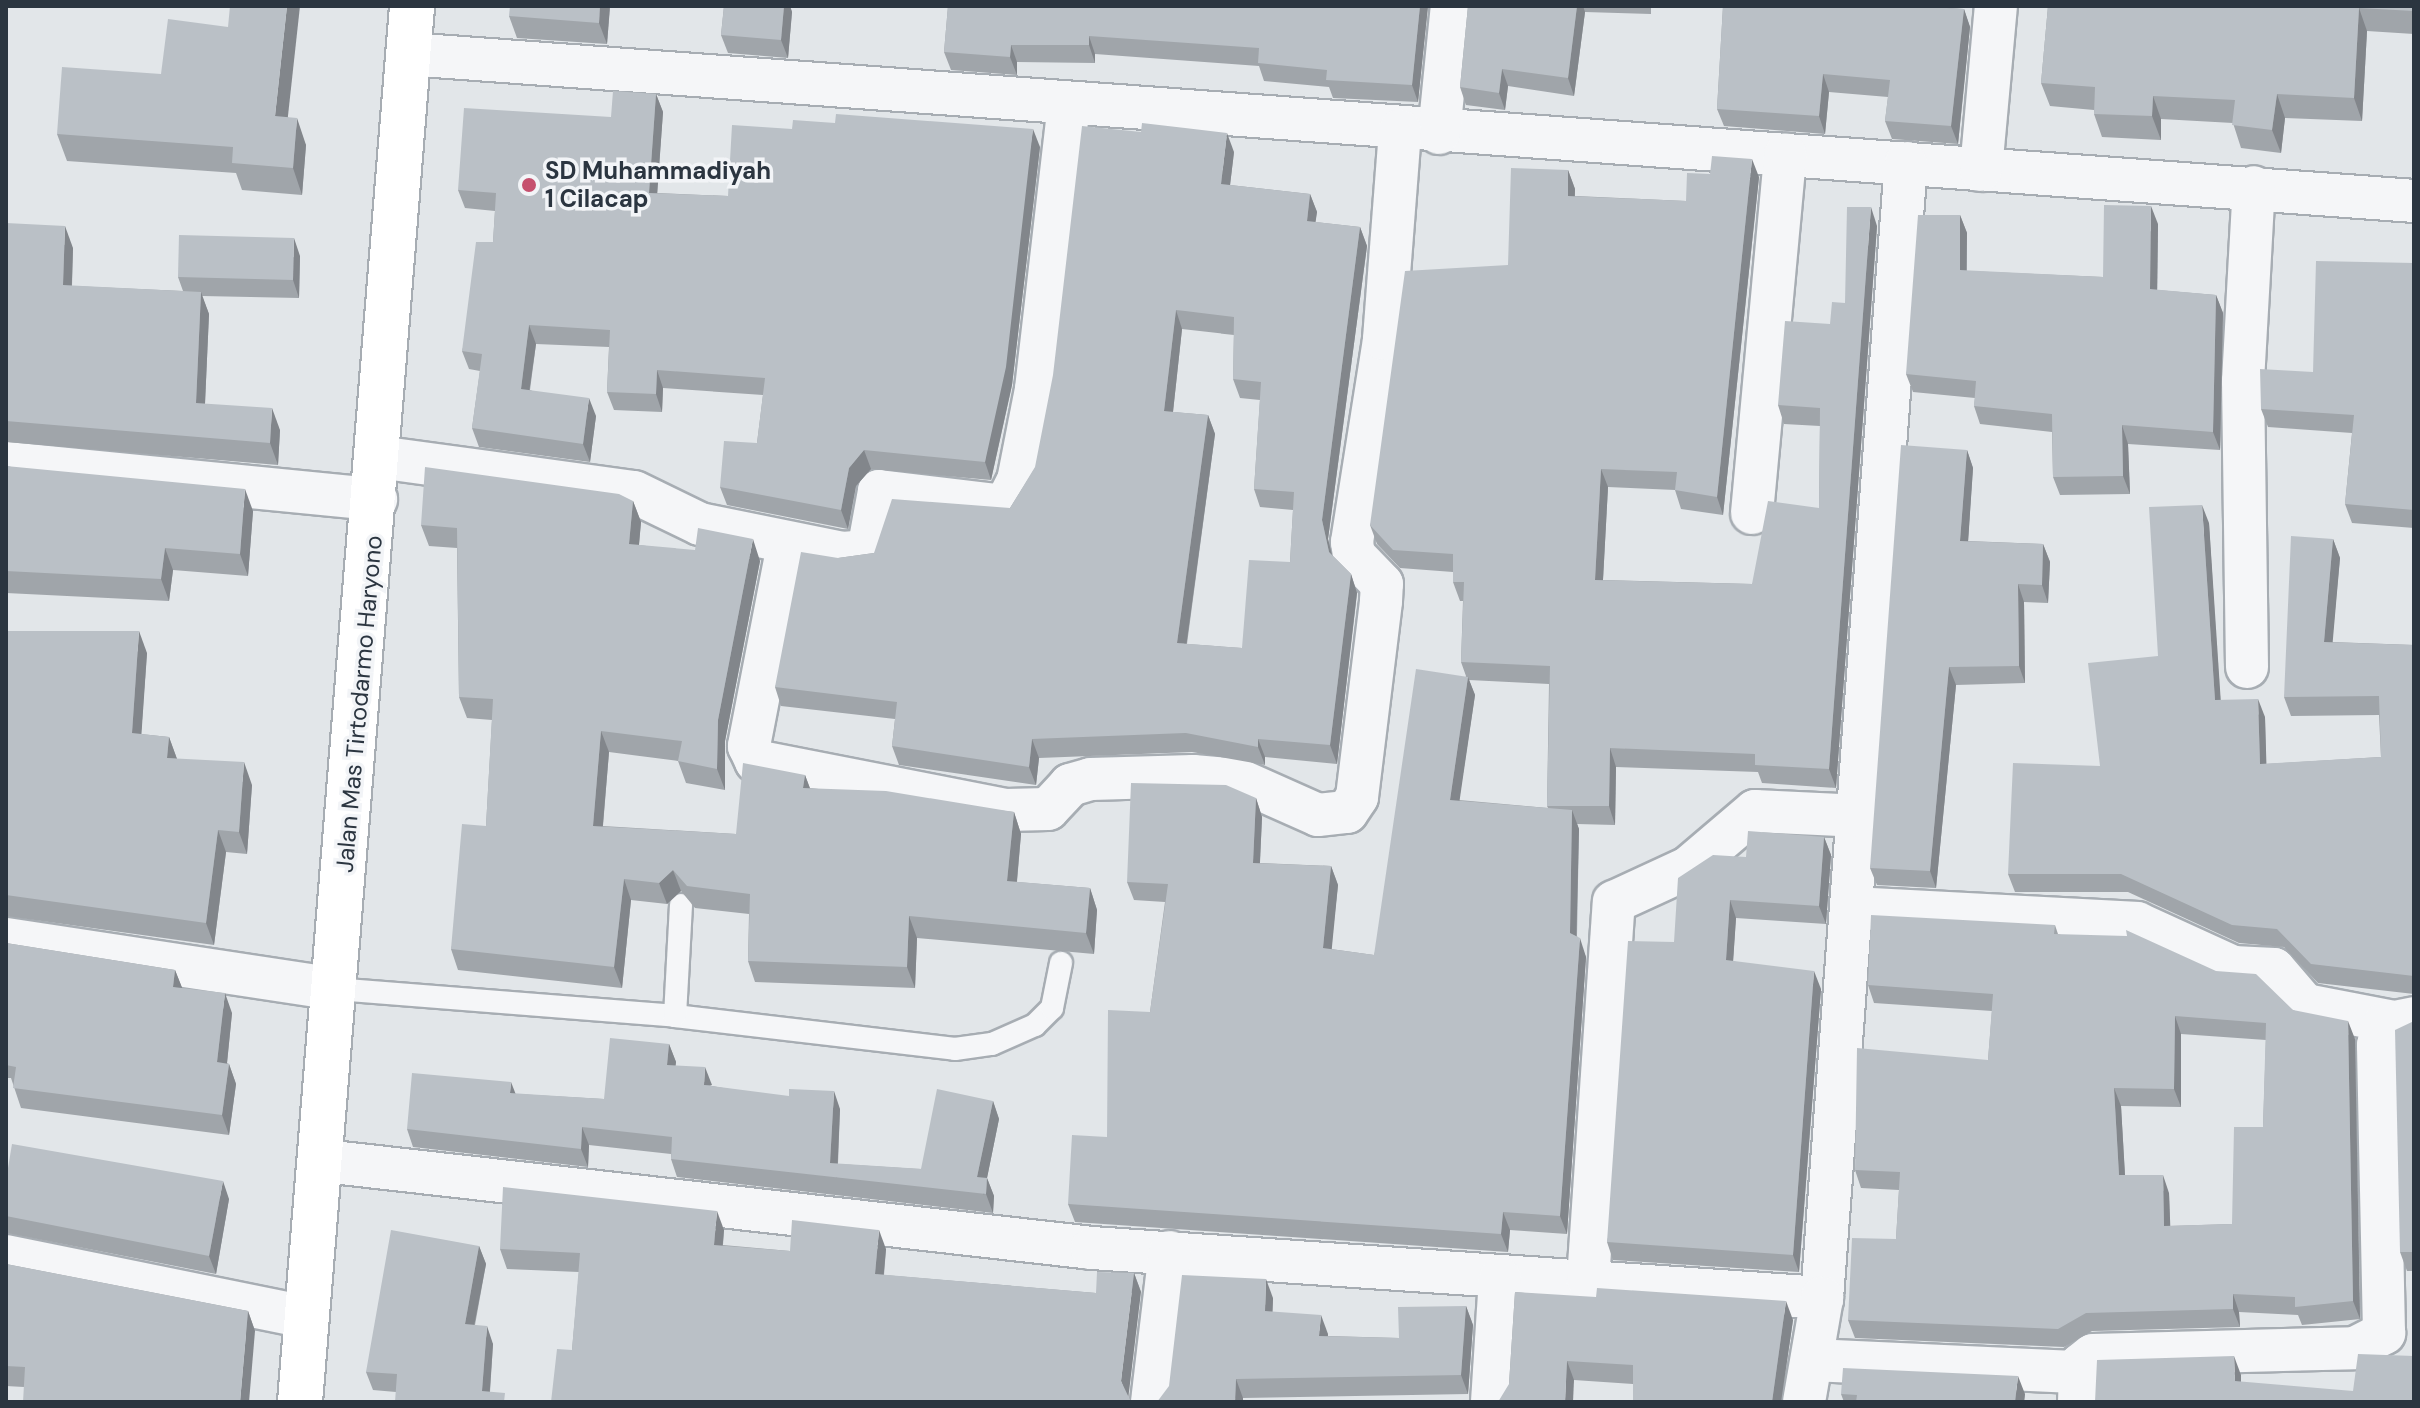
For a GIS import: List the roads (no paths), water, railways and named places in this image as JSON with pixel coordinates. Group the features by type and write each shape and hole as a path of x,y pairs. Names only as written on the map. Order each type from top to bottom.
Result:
{"highway":[{"name":"Jalan Mas Tirtodarmo Haryono","path":"300,1402 324,1161 412,6"}],"street":[{"path":"788,545 749,746 756,761 1006,810 1048,809 1070,785 1091,779 1162,775 1239,780 1318,815 1347,812 1357,797 1382,584 1354,555 1352,542 1419,132 1452,6"},
{"path":"1981,170 1996,6"},
{"path":"408,54 1419,132 2254,187 2414,201"},
{"path":"6,463 634,492 700,524 788,545 868,551 879,491 991,507 1012,498 1036,389 1069,104"},
{"path":"1752,513 1785,155"},
{"path":"1804,1402 1822,1298 1861,816 1906,163"},
{"path":"2247,667 2243,381 2254,187"},
{"path":"1588,1280 1614,902 1694,864 1755,811 1861,816"},
{"path":"1812,1360 2080,1387 2093,1355 2355,1348 2384,1333 2377,1064 2401,1019 2305,1005 2274,969 2233,967 2137,923 1854,908"},
{"path":"6,939 335,989"},
{"path":"324,1161 1170,1252 1500,1278 1588,1280 1822,1298"},
{"path":"1152,1402 1170,1252"},
{"path":"6,1256 307,1317"},
{"path":"1492,1402 1500,1278"}],"lane":[{"path":"675,1016 681,905"},
{"path":"335,989 675,1016 980,1045 1017,1034 1052,1008 1061,963"}],"place":[{"name":"SD Muhammadiyah 1 Cilacap","path":"529,185"}]}
